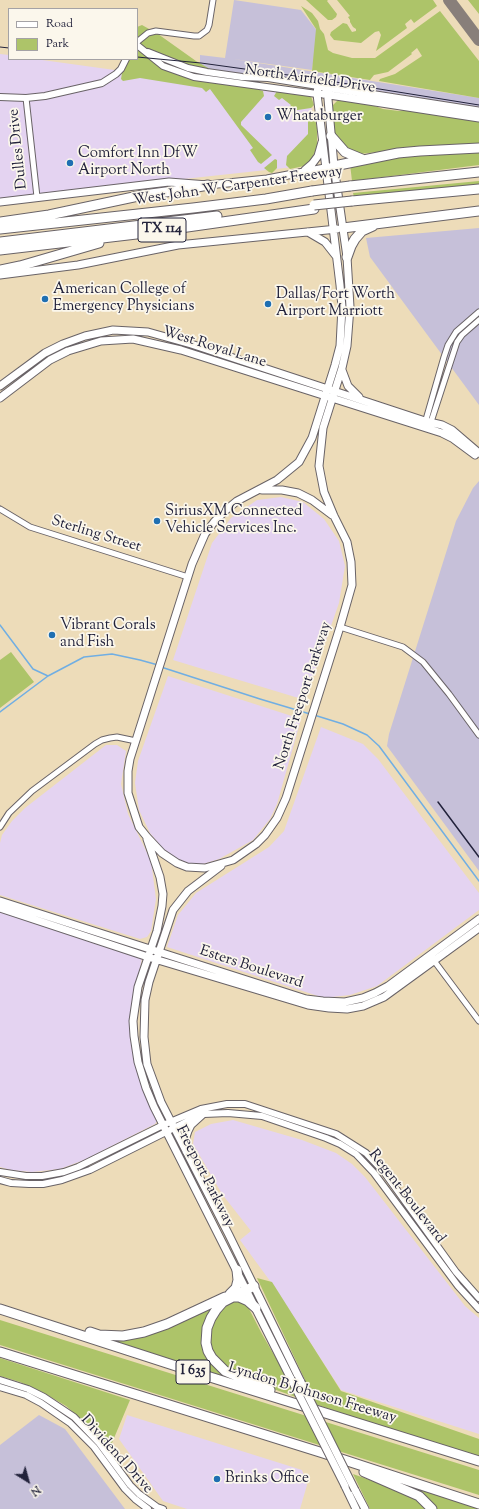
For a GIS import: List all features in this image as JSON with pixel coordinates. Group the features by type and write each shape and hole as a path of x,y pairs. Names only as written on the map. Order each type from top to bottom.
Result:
{"highway":[{"path":"327,138 345,152 362,159"},
{"path":"330,167 362,159 420,151 479,148"},
{"name":"West John W Carpenter Freeway","path":"0,230 266,199 350,186 479,172"},
{"path":"0,222 49,215 143,195 208,185"},
{"path":"352,203 479,188"},
{"name":"TX 114","path":"0,250 145,233 314,207 479,193"},
{"path":"0,242 314,207"},
{"path":"343,228 479,211"},
{"path":"347,257 355,239 362,232 379,223"},
{"path":"0,270 20,266 99,243 136,238 145,233"},
{"path":"236,1270 236,1288 216,1310 207,1328 206,1343 208,1351 216,1364 236,1377 367,1426"},
{"path":"20,1315 99,1335 123,1336 154,1330 249,1286"},
{"path":"231,1295 248,1301 256,1308"},
{"name":"Lyndon B Johnson Freeway","path":"0,1308 210,1377 479,1461"},
{"name":"I 635","path":"0,1352 323,1453 479,1504"},
{"path":"323,1453 419,1496 432,1509"}],"main road":[{"name":"North Airfield Drive","path":"317,90 479,111"},
{"path":"317,90 327,138 333,229 340,279 340,346 332,390"},
{"name":"North Airfield Drive","path":"326,91 342,97 479,118"},
{"path":"303,171 312,164 318,156 327,138 328,114 326,91"},
{"path":"328,114 334,101 342,97"},
{"path":"330,167 343,228 347,257 350,301 347,346 342,370 329,398 318,466 324,492 334,516"},
{"name":"West John W Carpenter Freeway","path":"0,202 169,182 208,185 267,179 330,167"},
{"path":"0,275 78,265 178,245 343,228"},
{"path":"308,232 325,242 336,256"},
{"path":"341,302 350,301"},
{"name":"West Royal Lane","path":"0,386 54,348 85,336 113,330 148,332 362,399 427,425"},
{"path":"100,332 101,341"},
{"name":"West Royal Lane","path":"0,398 50,360 68,351 101,341 133,339 200,356 329,398 427,425"},
{"path":"200,356 203,348"},
{"path":"342,370 348,386 362,399"},
{"path":"9,380 14,387"},
{"path":"226,863 203,869 187,867 177,863 162,853 147,837 137,822 128,793 128,771 130,759 199,546 214,522 237,501 277,480 299,462 312,438 321,408 329,398"},
{"path":"427,425 442,424 452,430 479,453"},
{"path":"427,425 452,438 479,458"},
{"path":"259,490 282,490 298,493 312,500 334,516"},
{"name":"North Freeport Parkway","path":"226,863 243,854 256,844 266,835 277,818 286,798 340,627 352,585 352,562 347,542 334,516"},
{"name":"Freeport Parkway","path":"147,837 160,877 163,894 160,919 138,987 134,1020 136,1052 142,1078 165,1128 236,1270 249,1286 301,1382 365,1509"},
{"name":"Freeport Parkway","path":"226,863 195,885 181,898 173,910 145,1000 144,1025 147,1064 154,1086 172,1125 226,1229 249,1286 256,1308 356,1509"},
{"name":"Esters Boulevard","path":"0,901 151,949 158,956"},
{"name":"Esters Boulevard","path":"0,908 148,957 158,956 306,999 322,1002 337,1002 363,998 375,993 479,928"},
{"name":"Esters Boulevard","path":"432,958 479,919"},
{"path":"134,1020 138,1026 141,1044 145,1051"},
{"path":"186,1153 186,1137 188,1131 191,1125 202,1115"}],"street":[{"path":"138,41 148,33 156,31 199,36 207,30 209,25 213,0"},
{"name":"North Airfield Drive","path":"138,46 163,66 194,77 317,90"},
{"path":"0,97 26,98 68,92 102,83 116,74 121,69 126,60"},
{"name":"Dulles Drive","path":"26,98 37,197"},
{"path":"427,425 448,345 456,332 479,312"},
{"path":"427,425 457,342 462,335 479,320"},
{"name":"Sterling Street","path":"0,509 30,527 188,577"},
{"path":"340,627 403,647 417,657 432,673 479,735"},
{"path":"0,827 9,813 32,791 95,744 110,738 136,741"},
{"path":"432,958 479,1022"},
{"name":"Regent Boulevard","path":"172,1125 190,1113 209,1106 230,1103 245,1104 329,1131 348,1140 366,1153 380,1168 456,1272 479,1298"},
{"name":"Regent Boulevard","path":"0,1172 20,1176 49,1175 64,1172 172,1125 202,1115 228,1113 262,1116 326,1138 340,1144 356,1154 374,1173 458,1286 479,1309"},
{"name":"Regent Boulevard","path":"0,1180 11,1183 39,1184 69,1178 90,1170 165,1128"},
{"name":"Dividend Drive","path":"0,1380 39,1394 74,1417 99,1443 130,1485 152,1504 163,1509"},
{"name":"Dividend Drive","path":"0,1387 26,1395 41,1403 70,1423 94,1447 125,1489 148,1509"}],"shaded area":[{"path":"234,0 301,10 318,32 312,70 233,59 479,98 479,107 353,87 200,68 200,55 225,58"},
{"path":"0,54 8,55 8,60 42,60 310,97 316,143 294,167 0,199"},
{"path":"479,228 479,405 370,257 366,238"},
{"path":"479,481 479,871 387,746 389,734 456,521 473,488"},
{"path":"281,497 303,502 324,519 339,541 345,566 339,603 305,700 173,660 212,543 231,518 257,500"},
{"path":"168,676 301,719 277,804 270,819 253,840 219,859 200,865 182,862 163,849 150,833 139,810 135,783 138,761"},
{"path":"321,727 363,744 378,759 479,893 479,910 377,986 350,995 332,997 321,997 167,947 178,915 196,893 269,847 284,831"},
{"path":"106,745 117,745 126,751 121,784 128,814 151,861 156,899 151,931 147,937 140,939 0,895 0,843 2,835 12,821 25,808"},
{"path":"0,912 116,948 142,958 131,1012 131,1039 136,1068 157,1121 155,1124 84,1160 60,1169 32,1172 11,1170 0,1167"},
{"path":"233,1120 302,1140 336,1153 352,1164 365,1177 465,1306 479,1318 479,1434 341,1390 273,1285 240,1240 251,1231 222,1194 193,1144 195,1132 211,1124"},
{"path":"39,1415 65,1429 125,1509 0,1509 0,1445"},
{"path":"127,1415 302,1470 307,1485 300,1509 187,1509 163,1501 119,1439"}],"green space":[{"path":"306,0 328,0 327,1 337,14 336,17 332,20 328,20"},
{"path":"337,0 433,0 437,6 414,23 411,19 405,24 407,28 376,51 381,35 379,31 375,32 361,43 334,40 330,35 331,32 343,23 347,24 352,32 356,31 348,17 350,16"},
{"path":"468,0 479,0 479,14"},
{"path":"301,6 312,13 318,21 320,29 324,34 328,50 333,53 352,58 375,58 440,11 479,61 479,98 379,81 380,79 395,74 422,56 417,48 411,53 412,54 388,72 374,75 370,80 312,71 316,29"},
{"path":"142,25 158,34 196,61 222,76 263,91 264,96 241,122 241,125 272,155 261,164 258,162 250,150 253,148 210,89 206,92 202,88 140,78 123,81 121,79 122,73 128,60 138,60 138,27"},
{"path":"277,91 311,96 314,105 311,108 291,111 288,109 291,105 282,98 279,100 274,96"},
{"path":"338,100 372,105 383,109 399,111 407,110 479,120 479,145 438,146 359,154 347,150 335,134 332,109 333,105"},
{"path":"312,117 315,119 317,128 317,146 315,152 310,161 304,166 290,169 286,165 287,156 308,134 308,119"},
{"path":"479,150 479,165 352,181 350,164 381,158"},
{"path":"275,159 277,160 277,168 272,173 269,172 264,168"},
{"path":"479,181 479,185 354,197 353,193"},
{"path":"11,652 34,682 0,708 0,660"},
{"path":"257,1278 272,1282 341,1391 479,1439 479,1457 332,1410 265,1386 227,1368 215,1356 211,1348 210,1339 212,1321 225,1305 231,1301 237,1300 246,1303 292,1386 305,1380"},
{"path":"219,1301 206,1348 241,1382 163,1358 99,1336 126,1338"},
{"path":"0,1320 479,1470 479,1495 0,1345"},
{"path":"0,1358 130,1400 109,1450 90,1427 66,1406 44,1393 20,1382 0,1376"},
{"path":"353,1474 414,1496 429,1509 370,1509"},
{"path":"406,1485 479,1509 436,1509 405,1487"}],"waterway":[{"path":"0,625 33,669 48,676"},
{"path":"0,712 48,676 84,657 112,654 158,665"},
{"path":"161,667 310,714"},
{"path":"314,715 343,724 367,735 379,746 479,881"}],"taxiway":[{"path":"449,0 479,40"}],"tram line":[{"path":"0,47 8,48"},
{"path":"138,57 201,63 317,79 479,105"}],"railway":[{"path":"438,802 479,857"}],"place":[{"name":"Whataburger","path":"268,117"},
{"name":"Comfort Inn DfW Airport North","path":"70,163"},
{"name":"American College of Emergency Physicians","path":"45,299"},
{"name":"Dallas/Fort Worth Airport Marriott","path":"268,304"},
{"name":"SiriusXM Connected Vehicle Services Inc.","path":"157,521"},
{"name":"Vibrant Corals and Fish","path":"52,635"},
{"name":"Brinks Office","path":"217,1479"}]}
